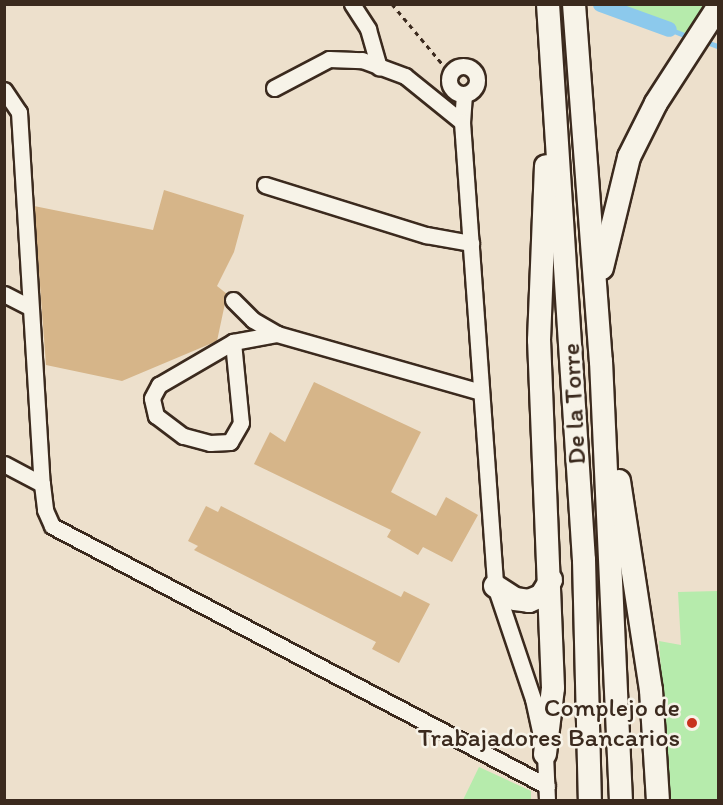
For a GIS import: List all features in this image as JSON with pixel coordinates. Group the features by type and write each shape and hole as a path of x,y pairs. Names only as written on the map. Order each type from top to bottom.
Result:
{"highway":[{"name":"De la Torre","path":"548,4 584,560 590,801"},
{"name":"De la Torre","path":"574,4 601,361 621,801"},
{"path":"597,314 610,224 629,157 679,69 718,8"},
{"path":"545,754 553,688 551,580 539,340 552,68"},
{"path":"601,361 651,690 658,801"},
{"path":"495,586 515,599 530,601 541,596 551,580"}],"street":[{"path":"352,4 368,29 379,66"},
{"path":"274,88 329,58 362,60 405,76 462,122"},
{"path":"464,94 451,88 450,73 462,65 474,70 477,83 464,94 462,122 495,586 524,667 545,754 547,793"},
{"path":"4,90 18,112 42,484 45,510 52,526 547,793"},
{"path":"265,185 426,235 471,243"},
{"path":"4,294 29,307"},
{"path":"234,300 253,320 277,334 482,392"},
{"path":"233,342 241,423 230,442 210,443 183,436 156,416 152,398 159,385 233,342 277,334"},
{"path":"4,464 42,484"}],"path":[{"path":"392,4 450,73"}],"green space":[{"path":"718,4 697,40 600,5"},
{"name":"Complejo de Trabajadores Bancarios","path":"718,591 718,800 670,800 659,641 681,645 678,592"},
{"path":"479,767 531,791 531,800 463,800"}],"building":[{"path":"164,190 244,215 234,252 217,286 227,294 217,341 122,381 46,365 34,206 153,230"},
{"path":"314,382 421,432 391,492 436,516 446,497 478,515 452,562 423,547 418,555 387,537 391,530 254,464 270,432 285,442"},
{"path":"206,506 218,512 221,506 401,597 404,591 430,604 399,663 372,649 376,642 194,550 198,546 188,541"}],"waterway":[{"path":"600,4 669,29"},
{"path":"669,29 690,37"},
{"path":"704,41 718,46"}],"place":[{"name":"Complejo de Trabajadores Bancarios","path":"692,723"}]}
